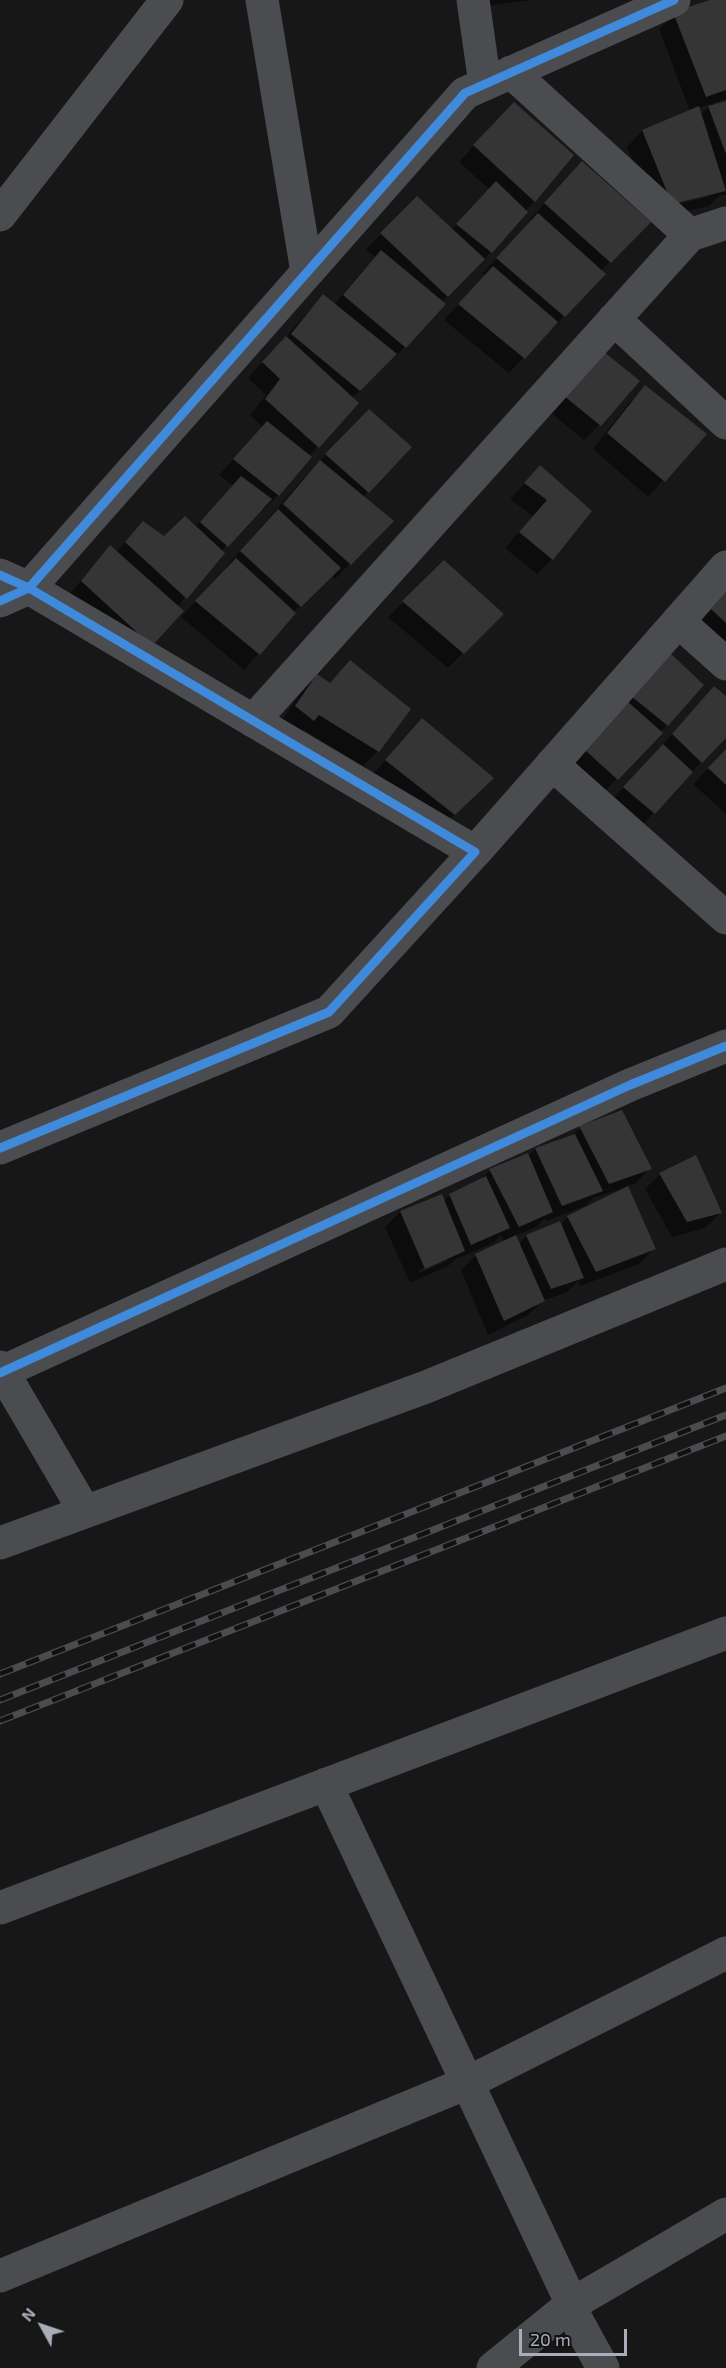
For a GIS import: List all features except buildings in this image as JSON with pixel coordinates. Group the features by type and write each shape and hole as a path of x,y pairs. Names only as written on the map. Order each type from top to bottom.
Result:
{"street":[{"path":"0,215 167,0"},
{"path":"262,0 307,272"},
{"path":"474,0 498,78 690,235"},
{"path":"475,852 253,721 10,588 307,272 465,93 674,0"},
{"path":"253,721 690,235 726,223"},
{"path":"614,319 726,423"},
{"path":"0,1148 329,1012 475,852 726,567"},
{"path":"678,621 726,664"},
{"path":"552,764 726,918"},
{"path":"85,1512 1,1371 630,1085 723,1051"},
{"path":"0,1543 426,1387 726,1264"},
{"path":"0,1908 726,1633"},
{"path":"326,1784 570,2305 603,2368"},
{"path":"0,2276 467,2083 726,1953"},
{"path":"493,2368 570,2305 726,2214"}],"railway":[{"path":"0,1674 726,1388"},
{"path":"0,1700 726,1415"},
{"path":"0,1721 726,1436"}],"cycle path":[{"path":"0,575 29,588 465,93 674,0"},
{"path":"0,601 29,588 475,852 329,1012 0,1148"},
{"path":"0,1373 630,1085 726,1046"}]}
